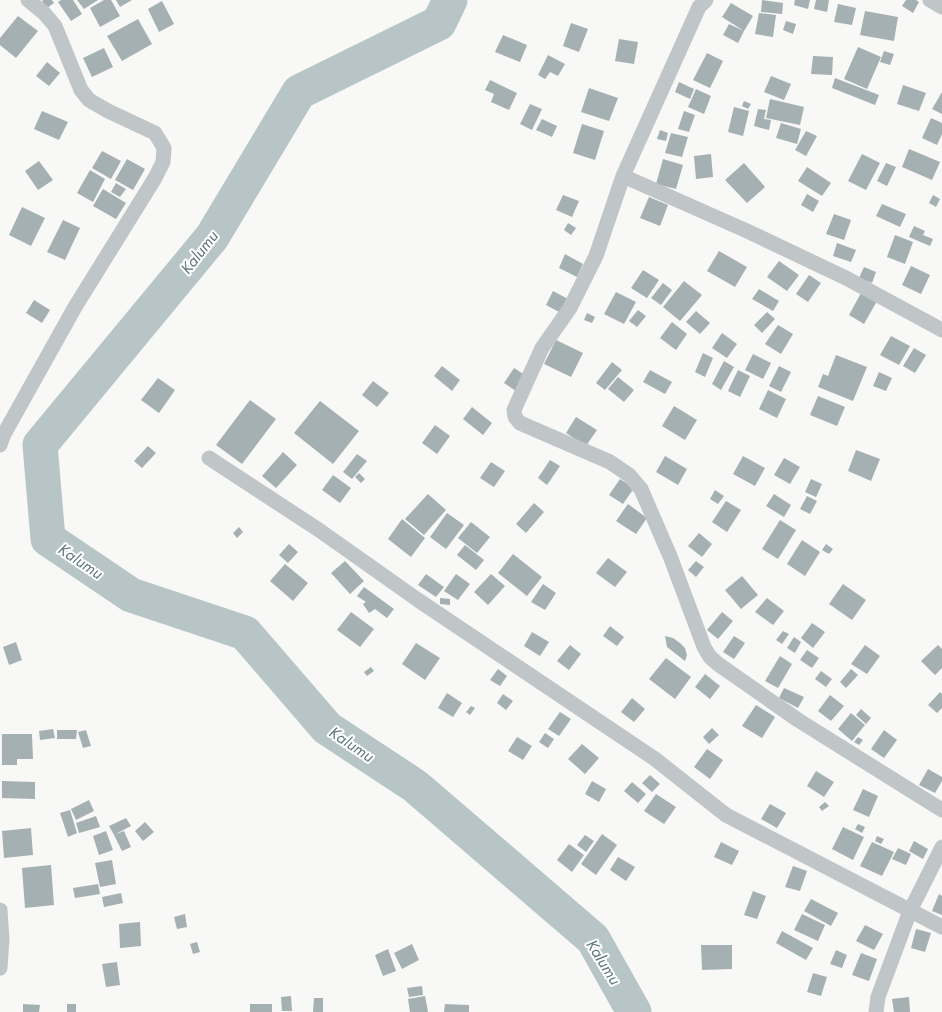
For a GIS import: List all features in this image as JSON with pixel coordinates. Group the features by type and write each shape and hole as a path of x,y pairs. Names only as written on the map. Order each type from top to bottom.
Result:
{"street":[{"path":"0,445 4,434 75,307 155,178 163,162 164,148 155,132 108,111 89,100 81,90 55,26 44,13 28,0"},
{"path":"706,0 699,7 623,176 596,256 570,308 542,348 514,410 515,417 520,423 610,462 630,475 641,489 670,556 704,647 710,657 805,724 942,810"},
{"path":"930,0 942,7"},
{"path":"623,176 747,231 832,271 942,330"},
{"path":"210,458 319,530 418,600 655,759 726,815 942,927"},
{"path":"876,1012 878,997 910,911 942,847"},
{"path":"0,910 0,968"}],"building":[{"path":"52,0 54,3 47,8 42,1"},
{"path":"61,0 73,0 82,14 71,21 58,2"},
{"path":"77,0 98,0 84,9"},
{"path":"104,0 111,0 120,16 100,27 90,8"},
{"path":"116,0 132,0 120,7"},
{"path":"762,0 783,3 782,14 761,12"},
{"path":"795,0 810,0 808,9 794,5"},
{"path":"816,0 829,0 827,12 814,9"},
{"path":"906,0 916,0 919,2 913,13 902,6"},
{"path":"162,1 174,24 159,32 148,9"},
{"path":"731,3 753,16 744,31 722,17"},
{"path":"838,4 856,8 852,25 834,22"},
{"path":"865,11 898,17 894,41 860,35"},
{"path":"759,13 776,15 773,37 755,34"},
{"path":"18,16 38,31 16,58 0,45 0,38"},
{"path":"138,19 152,44 122,61 107,36"},
{"path":"786,21 796,24 793,34 783,30"},
{"path":"571,23 588,29 579,52 563,46"},
{"path":"729,24 744,31 738,43 723,35"},
{"path":"503,35 527,45 520,62 495,52"},
{"path":"619,39 638,42 634,64 615,61"},
{"path":"858,47 881,57 867,89 844,79"},
{"path":"104,48 113,67 92,77 83,58"},
{"path":"884,51 894,54 890,65 880,62"},
{"path":"707,53 723,61 710,88 693,80"},
{"path":"548,55 565,64 558,76 550,72 545,79 538,75"},
{"path":"813,56 833,57 832,75 811,74"},
{"path":"47,62 60,73 49,86 36,76"},
{"path":"771,76 791,84 784,100 764,92"},
{"path":"835,78 879,95 875,105 832,88"},
{"path":"490,80 517,93 509,110 491,102 494,94 485,90"},
{"path":"679,82 694,89 690,99 675,92"},
{"path":"903,85 926,93 919,111 897,104"},
{"path":"589,88 618,98 609,121 581,112"},
{"path":"696,89 711,96 704,114 688,107"},
{"path":"942,92 942,114 932,109"},
{"path":"770,99 804,107 800,125 766,118"},
{"path":"744,101 751,104 748,109 742,106"},
{"path":"530,104 542,109 532,130 520,124"},
{"path":"734,107 749,111 743,136 728,132"},
{"path":"758,109 766,110 764,119 771,120 769,130 754,126"},
{"path":"42,111 68,122 59,140 34,129"},
{"path":"684,111 695,115 689,132 678,129"},
{"path":"931,118 942,123 942,134 937,145 922,138"},
{"path":"542,119 557,126 552,137 536,130"},
{"path":"781,123 801,129 797,144 776,138"},
{"path":"582,124 604,131 595,160 573,153"},
{"path":"660,130 668,133 666,141 657,139"},
{"path":"806,131 817,136 806,156 795,150"},
{"path":"671,133 688,137 682,157 665,153"},
{"path":"909,149 940,162 932,180 902,167"},
{"path":"102,151 121,161 111,179 92,168"},
{"path":"711,154 713,177 696,179 694,156"},
{"path":"862,154 880,163 866,190 848,181"},
{"path":"127,159 145,169 133,190 115,180"},
{"path":"663,159 683,165 676,189 656,184"},
{"path":"39,161 53,180 38,190 25,171"},
{"path":"744,163 765,187 747,203 725,180"},
{"path":"886,163 896,167 887,186 877,181"},
{"path":"807,167 831,183 822,196 798,181"},
{"path":"90,170 105,179 93,202 77,193"},
{"path":"116,183 126,189 120,197 111,192"},
{"path":"103,189 126,203 116,219 93,206"},
{"path":"807,194 819,201 813,212 801,205"},
{"path":"563,195 579,201 572,217 556,210"},
{"path":"933,195 940,199 936,207 929,203"},
{"path":"649,197 668,205 660,226 640,218"},
{"path":"882,204 906,214 900,227 876,216"},
{"path":"22,207 45,218 31,246 9,235"},
{"path":"834,214 851,220 844,240 826,234"},
{"path":"63,220 80,228 65,260 47,252"},
{"path":"568,223 576,228 571,235 564,230"},
{"path":"914,226 925,231 923,235 933,239 930,246 909,237"},
{"path":"895,235 913,242 905,264 887,257"},
{"path":"837,243 856,250 851,262 833,256"},
{"path":"719,251 747,267 735,287 707,271"},
{"path":"565,254 583,264 577,277 559,268"},
{"path":"779,261 799,275 787,291 767,277"},
{"path":"911,266 930,275 921,294 902,285"},
{"path":"864,267 876,272 872,283 859,278"},
{"path":"643,270 659,280 647,298 631,288"},
{"path":"809,275 821,283 808,302 796,294"},
{"path":"684,281 702,295 680,321 663,307"},
{"path":"663,283 672,290 661,305 651,298"},
{"path":"759,289 779,301 773,311 752,299"},
{"path":"553,291 568,299 561,313 546,305"},
{"path":"616,292 636,302 624,324 604,314"},
{"path":"861,293 877,301 864,324 849,315"},
{"path":"34,300 50,310 42,323 26,313"},
{"path":"638,310 646,316 637,327 629,321"},
{"path":"696,311 710,323 700,334 686,322"},
{"path":"767,312 775,319 762,333 754,325"},
{"path":"587,313 595,317 592,323 584,320"},
{"path":"672,322 687,334 676,350 660,338"},
{"path":"778,325 793,334 781,354 765,344"},
{"path":"722,333 737,344 727,358 712,348"},
{"path":"891,336 910,346 899,365 880,355"},
{"path":"556,340 583,353 571,377 544,364"},
{"path":"914,348 926,355 915,373 903,366"},
{"path":"703,353 713,358 705,377 695,372"},
{"path":"753,354 771,363 763,379 745,370"},
{"path":"836,355 867,367 853,401 818,387 823,374 828,376"},
{"path":"724,361 734,367 721,390 712,384"},
{"path":"612,362 622,370 605,390 596,383"},
{"path":"442,366 460,380 452,391 434,376"},
{"path":"779,366 791,372 781,392 769,386"},
{"path":"514,368 525,375 516,391 504,383"},
{"path":"650,370 672,382 665,394 643,382"},
{"path":"738,370 750,376 740,397 728,391"},
{"path":"879,372 892,378 886,391 873,386"},
{"path":"618,377 634,390 624,402 608,389"},
{"path":"158,378 175,390 159,413 141,400"},
{"path":"373,381 389,393 377,407 362,395"},
{"path":"768,390 786,399 777,418 759,409"},
{"path":"818,396 845,407 837,426 810,415"},
{"path":"250,400 276,419 242,464 216,445"},
{"path":"320,401 359,431 333,464 294,433"},
{"path":"674,406 697,420 685,440 662,426"},
{"path":"472,407 492,423 483,435 463,419"},
{"path":"576,417 597,430 586,446 566,433"},
{"path":"435,425 450,436 437,454 422,443"},
{"path":"148,446 156,453 142,468 134,461"},
{"path":"856,450 880,459 871,481 848,471"},
{"path":"283,452 297,465 276,488 262,476"},
{"path":"357,454 367,461 352,479 343,472"},
{"path":"665,456 687,469 678,485 656,472"},
{"path":"743,456 765,468 755,486 733,474"},
{"path":"784,458 800,467 790,484 774,475"},
{"path":"550,460 560,466 547,485 538,478"},
{"path":"491,462 505,471 494,487 480,478"},
{"path":"359,473 365,479 361,483 355,477"},
{"path":"333,475 351,488 340,503 322,490"},
{"path":"620,479 634,488 623,504 609,495"},
{"path":"811,479 822,484 816,497 805,492"},
{"path":"715,490 724,496 718,504 710,499"},
{"path":"428,494 446,510 424,535 405,519"},
{"path":"774,494 791,505 784,517 766,506"},
{"path":"807,496 817,501 810,514 800,509"},
{"path":"726,501 741,510 727,532 712,522"},
{"path":"534,503 544,512 526,533 516,524"},
{"path":"628,504 647,518 636,534 616,521"},
{"path":"447,513 464,525 446,549 430,537"},
{"path":"402,519 425,538 411,557 388,539"},
{"path":"780,520 796,530 778,559 762,549"},
{"path":"471,522 490,537 477,553 458,538"},
{"path":"239,527 243,532 237,538 233,533"},
{"path":"699,533 712,544 702,557 688,546"},
{"path":"802,540 820,552 805,576 787,564"},
{"path":"289,544 298,552 288,563 279,555"},
{"path":"826,544 833,549 829,554 822,550"},
{"path":"465,545 484,560 476,570 457,555"},
{"path":"513,554 542,577 527,596 498,573"},
{"path":"608,558 627,572 615,587 596,573"},
{"path":"345,561 364,581 350,594 331,573"},
{"path":"696,561 704,567 696,577 688,570"},
{"path":"285,564 308,583 293,601 270,581"},
{"path":"426,574 444,587 436,597 418,585"},
{"path":"456,574 470,584 458,600 444,591"},
{"path":"491,574 505,586 488,605 474,592"},
{"path":"742,576 758,595 741,609 725,590"},
{"path":"543,584 556,593 545,610 531,602"},
{"path":"843,584 866,600 852,620 829,604"},
{"path":"364,587 394,609 387,618 375,609 369,613 363,604 366,602 357,596"},
{"path":"440,598 450,599 450,605 440,604"},
{"path":"767,598 784,611 773,625 755,612"},
{"path":"351,612 374,629 360,647 337,630"},
{"path":"722,612 733,621 718,639 707,630"},
{"path":"812,623 825,632 813,648 801,638"},
{"path":"610,626 624,637 617,646 603,636"},
{"path":"783,631 789,634 782,644 776,640"},
{"path":"532,632 549,642 540,656 524,646"},
{"path":"665,636 673,638 685,648 687,655 685,661 667,647"},
{"path":"734,636 745,643 734,659 723,652"},
{"path":"794,637 801,642 795,653 787,648"},
{"path":"16,642 22,660 9,665 3,647"},
{"path":"416,643 440,658 425,680 402,664"},
{"path":"570,645 581,654 569,670 557,661"},
{"path":"865,645 880,656 867,674 851,664"},
{"path":"938,645 942,649 942,668 935,675 921,661"},
{"path":"807,650 819,658 812,668 800,660"},
{"path":"780,656 792,664 778,688 765,681"},
{"path":"666,658 691,677 675,699 649,679"},
{"path":"371,667 374,671 367,676 364,672"},
{"path":"498,669 507,676 500,686 490,680"},
{"path":"851,669 858,675 846,688 840,682"},
{"path":"821,671 832,679 826,687 815,679"},
{"path":"705,674 720,686 710,699 695,687"},
{"path":"784,688 804,697 798,708 779,698"},
{"path":"940,692 942,694 942,708 937,713 928,705"},
{"path":"447,693 462,703 453,717 438,708"},
{"path":"503,694 513,701 506,710 497,703"},
{"path":"830,695 844,706 831,721 818,711"},
{"path":"632,698 645,709 634,722 621,712"},
{"path":"756,705 775,717 762,738 742,726"},
{"path":"471,706 475,708 470,715 466,712"},
{"path":"861,709 871,718 866,724 856,715"},
{"path":"560,712 571,719 559,736 548,729"},
{"path":"851,713 865,725 852,741 838,729"},
{"path":"712,728 719,735 709,744 703,737"},
{"path":"53,729 55,738 40,740 39,731"},
{"path":"57,730 77,730 76,739 57,739"},
{"path":"86,730 91,746 83,748 78,732"},
{"path":"884,730 897,740 884,758 871,749"},
{"path":"545,733 554,739 548,748 539,742"},
{"path":"2,734 32,734 33,759 17,759 17,765 2,765"},
{"path":"517,737 532,746 523,760 508,751"},
{"path":"858,737 863,740 859,745 854,742"},
{"path":"582,744 599,758 585,774 568,759"},
{"path":"707,749 723,760 710,779 694,767"},
{"path":"928,769 942,777 942,781 935,793 919,785"},
{"path":"816,771 834,782 824,797 807,786"},
{"path":"650,775 660,784 652,792 642,783"},
{"path":"2,781 35,782 35,799 2,798"},
{"path":"592,781 606,789 599,802 585,794"},
{"path":"632,782 646,794 638,803 624,791"},
{"path":"863,789 878,796 869,817 853,810"},
{"path":"656,794 676,807 664,824 644,811"},
{"path":"89,800 94,811 76,820 71,809"},
{"path":"825,802 829,806 822,811 819,807"},
{"path":"770,804 786,813 777,828 761,819"},
{"path":"70,810 77,833 68,837 60,813"},
{"path":"96,816 100,827 79,833 76,823"},
{"path":"126,818 131,826 114,835 109,826"},
{"path":"145,822 154,832 143,841 135,831"},
{"path":"858,824 865,827 862,833 855,829"},
{"path":"843,827 864,837 853,860 832,849"},
{"path":"31,828 33,855 4,858 2,831"},
{"path":"106,831 113,850 99,855 93,836"},
{"path":"124,831 131,847 122,851 114,835"},
{"path":"602,834 617,845 596,875 581,864"},
{"path":"585,835 594,841 586,852 577,845"},
{"path":"877,836 884,839 881,844 875,841"},
{"path":"914,841 928,849 923,859 909,851"},
{"path":"721,842 739,851 732,865 714,857"},
{"path":"872,842 894,852 882,876 860,866"},
{"path":"569,844 584,855 572,872 557,860"},
{"path":"898,848 911,854 906,865 892,859"},
{"path":"618,857 635,867 626,881 610,870"},
{"path":"112,860 116,884 100,887 95,863"},
{"path":"51,865 54,905 25,908 22,868"},
{"path":"793,866 807,871 800,891 785,887"},
{"path":"98,884 100,894 75,898 73,888"},
{"path":"753,891 766,896 757,919 744,915"},
{"path":"121,893 123,903 104,907 102,897"},
{"path":"939,894 942,896 942,915 932,911"},
{"path":"811,899 838,913 831,926 804,911"},
{"path":"185,914 187,927 177,929 174,917"},
{"path":"802,914 825,925 818,941 794,930"},
{"path":"140,922 141,946 120,948 119,924"},
{"path":"865,925 883,934 874,950 856,941"},
{"path":"916,929 931,933 925,952 911,948"},
{"path":"782,931 813,948 806,960 776,943"},
{"path":"197,942 200,952 193,954 190,944"},
{"path":"412,944 419,960 402,969 394,953"},
{"path":"701,945 732,945 732,969 702,970"},
{"path":"388,949 396,971 383,976 375,955"},
{"path":"836,950 847,955 842,968 830,964"},
{"path":"861,953 877,959 869,981 852,975"},
{"path":"117,962 120,985 106,987 102,964"},
{"path":"813,973 827,977 821,996 807,992"},
{"path":"422,986 423,995 409,997 407,988"},
{"path":"291,996 292,1011 282,1011 281,997"},
{"path":"425,996 428,1012 410,1012 408,999"},
{"path":"909,997 910,1012 894,1012 892,999"},
{"path":"314,998 323,998 323,1012 313,1012"},
{"path":"23,1004 40,1005 39,1012 23,1012"},
{"path":"67,1004 76,1004 76,1012 67,1012"},
{"path":"250,1004 272,1004 272,1012 250,1012"},
{"path":"445,1004 469,1005 469,1012 444,1012"}],"waterway":[{"name":"Kalumu","path":"450,0 439,23 299,92 212,237 40,445 48,539 131,595 245,633 327,728 415,786 593,939 634,1012"}]}
